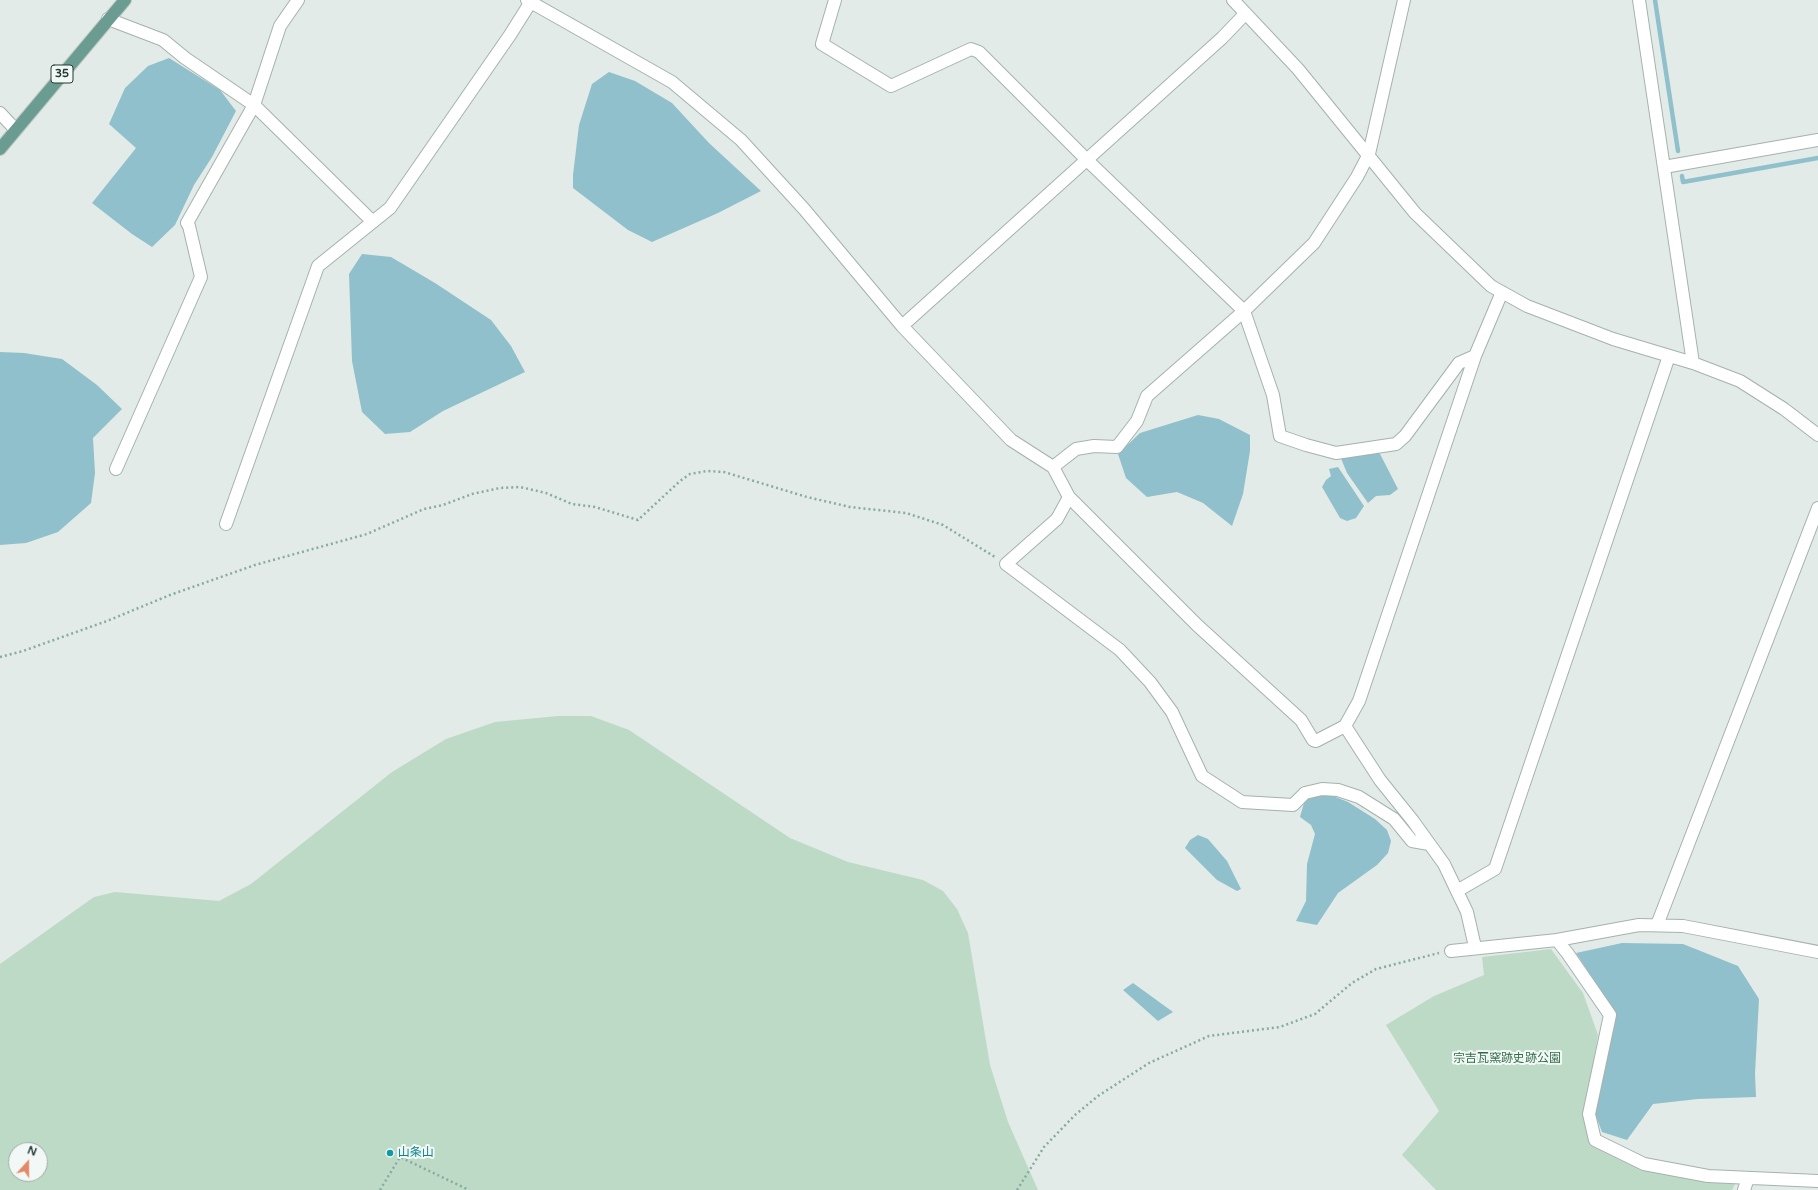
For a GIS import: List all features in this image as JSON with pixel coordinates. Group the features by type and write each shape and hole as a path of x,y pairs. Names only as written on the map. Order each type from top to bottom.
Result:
{"main road":[{"name":"35","path":"0,149 125,0"}],"street":[{"path":"116,469 201,277 187,223 254,105 280,26 298,0"},
{"path":"835,0 822,44 891,86 971,48 979,52 1087,160 1244,311 1273,395 1280,436 1336,453 1396,444 1405,436 1460,363 1475,356"},
{"path":"1232,0 1298,69 1415,212 1491,286 1527,306 1613,339 1693,363 1740,381 1784,409 1818,435"},
{"path":"1053,467 1076,449 1094,446 1117,447 1137,421 1147,396 1244,311 1314,243 1357,177 1369,154 1404,0"},
{"path":"1639,0 1693,363"},
{"path":"226,524 318,266 390,208 510,35 530,1 672,82 741,140 804,209 902,326 1011,440 1053,467 1069,497 1197,625 1301,720 1313,740 1316,741 1346,726 1359,701 1475,356 1502,292"},
{"path":"902,326 1222,38 1245,14"},
{"path":"108,19 162,40 185,58 254,105 372,222"},
{"path":"0,113 16,130"},
{"path":"1664,167 1818,140"},
{"path":"1457,892 1495,869 1669,356"},
{"path":"1069,497 1057,519 1006,564 1120,650 1150,682 1172,712 1202,776 1242,802 1293,804 1305,793 1322,789 1338,790 1358,797 1394,819 1412,841 1429,844"},
{"path":"1657,925 1818,508"},
{"path":"1346,726 1380,780 1444,864 1467,912 1475,947"},
{"path":"1451,950 1557,940 1639,925 1657,925 1683,926 1818,952"},
{"path":"1557,940 1610,1015 1589,1114 1596,1140 1644,1164 1746,1184 1818,1181"},
{"path":"1746,1184 1758,1190"}],"path":[{"path":"0,657 37,646 170,595 255,565 367,534 424,509 500,488 520,487 546,493 572,504 594,507 638,520 680,481 690,474 707,471 724,472 821,501 850,508 906,513 943,525 1006,564"},
{"path":"1017,1190 1044,1147 1075,1115 1098,1096 1148,1063 1209,1036 1280,1027 1294,1022 1314,1014 1352,983 1376,969 1451,950"},
{"path":"380,1190 400,1157 469,1190"}],"green space":[{"path":"558,716 591,716 629,730 790,838 848,862 923,880 943,891 957,909 968,933 990,1065 1008,1122 1038,1190 0,1190 0,964 94,897 115,892 219,901 251,884 392,772 446,739 495,722"},
{"name":"宗吉瓦窯跡史跡公園","path":"1551,949 1583,993 1598,1035 1584,1120 1594,1145 1642,1168 1738,1178 1732,1190 1436,1190 1402,1155 1439,1111 1386,1025 1434,996 1484,975 1482,957"}],"water":[{"path":"169,58 220,90 236,111 212,157 194,185 175,225 152,247 132,234 92,203 136,148 109,124 125,88 148,66"},
{"path":"609,72 635,81 672,103 709,143 761,191 718,213 652,242 628,230 573,188 573,175 579,125 592,84"},
{"path":"362,254 391,257 435,283 491,320 511,346 525,372 443,411 410,432 385,434 362,412 352,361 349,274"},
{"path":"0,352 24,353 62,359 97,385 122,409 93,438 95,473 91,503 58,532 26,543 0,545"},
{"path":"1198,415 1219,419 1250,435 1250,451 1243,494 1232,526 1203,503 1177,492 1147,497 1126,478 1118,454 1140,433"},
{"path":"1378,450 1398,489 1390,495 1376,496 1368,503 1347,473 1340,456"},
{"path":"1338,467 1364,506 1356,518 1347,521 1340,518 1322,487 1326,480 1331,476 1329,469"},
{"path":"1326,793 1348,802 1375,819 1387,830 1391,841 1388,853 1377,865 1338,893 1317,925 1296,921 1306,901 1307,864 1315,834 1311,825 1300,817 1304,803 1312,795"},
{"path":"1198,835 1208,839 1227,861 1241,889 1237,891 1217,880 1185,848 1190,840"},
{"path":"1622,943 1683,944 1738,966 1759,999 1755,1074 1756,1097 1698,1099 1653,1104 1627,1140 1602,1132 1593,1108 1615,1012 1576,953"},
{"path":"1133,983 1173,1012 1158,1021 1123,990"}],"waterway":[{"path":"1655,0 1678,151"},
{"path":"1682,176 1683,182 1818,158"}],"place":[{"name":"山条山","path":"390,1153"}]}
